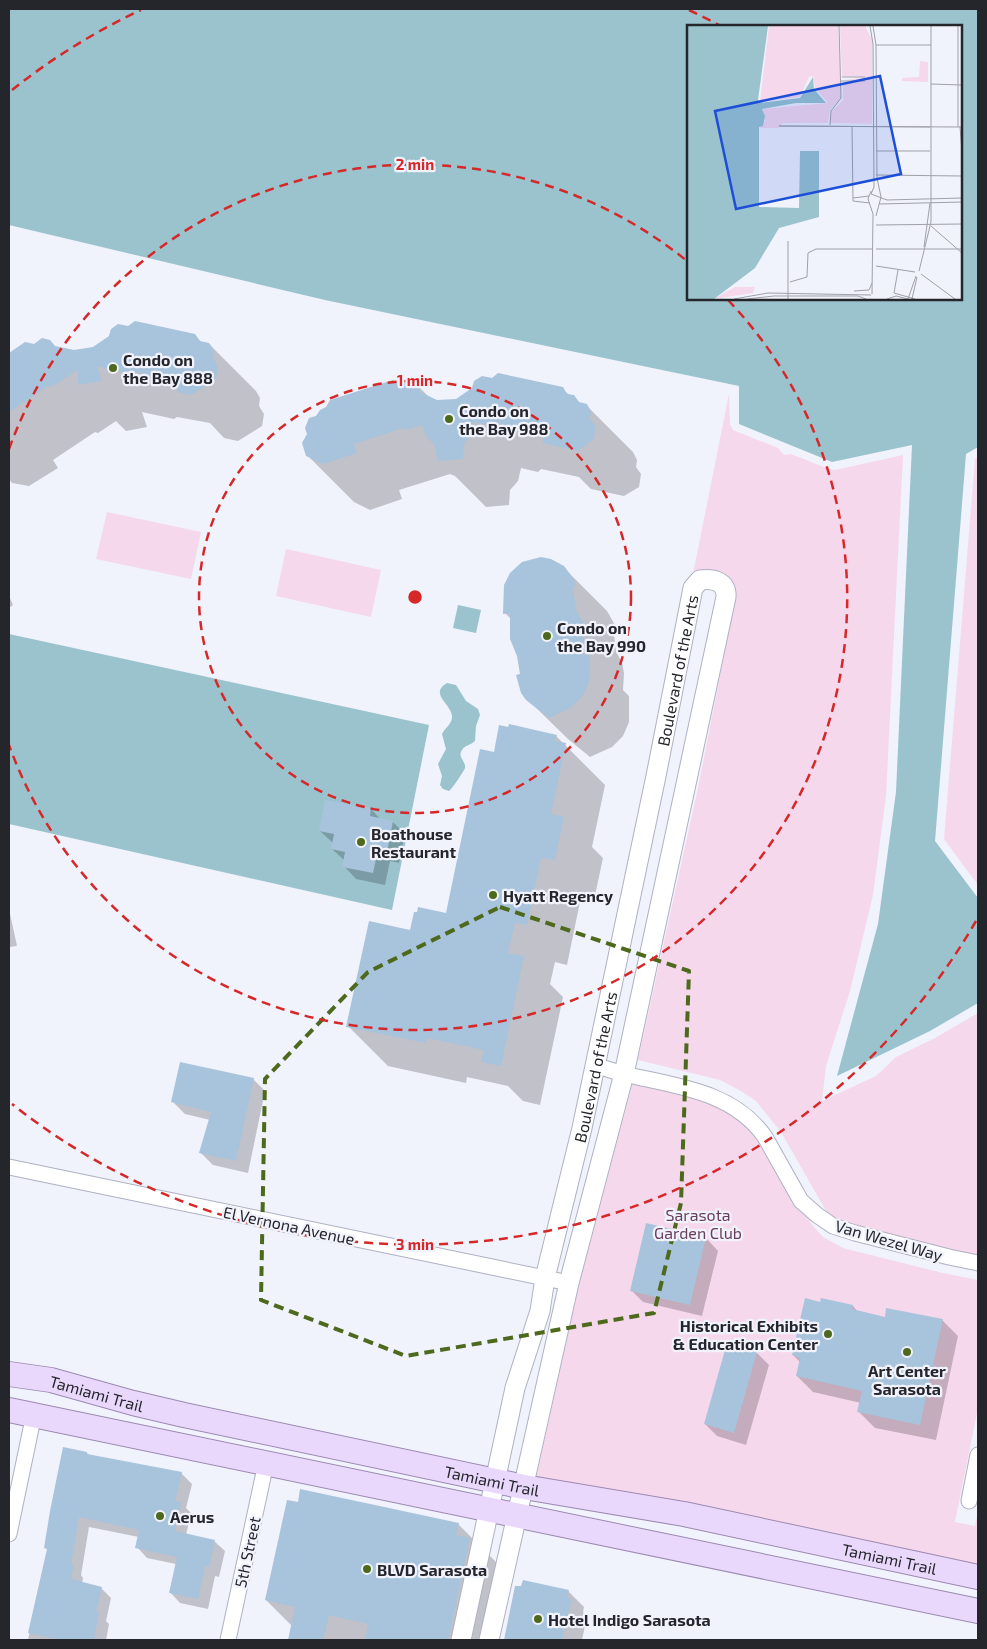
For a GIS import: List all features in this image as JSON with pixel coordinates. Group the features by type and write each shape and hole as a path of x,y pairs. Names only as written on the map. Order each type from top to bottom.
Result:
{"main road":[{"path":"9,1368 51,1380"},
{"name":"Tamiami Trail","path":"9,1374 51,1380 175,1413 524,1486 684,1514 978,1577"},
{"name":"Tamiami Trail","path":"9,1410 489,1508 978,1611"}],"street":[{"name":"Boulevard of the Arts","path":"461,1640 515,1388 540,1311 545,1278 582,1128 656,776 693,588 700,580 712,580 723,585 726,590 726,597 624,1074 569,1283 489,1640"},
{"name":"Van Wezel Way","path":"594,1065 714,1096 742,1112 758,1127 765,1137 801,1201 833,1226 948,1257 978,1263"},
{"name":"El Vernona Avenue","path":"9,1167 569,1283"},
{"path":"9,1534 34,1414"},
{"path":"969,1501 978,1455"},
{"name":"5th Street","path":"228,1640 266,1463"}],"highlighted area":[{"path":"500,907 689,971 681,1203 654,1313 406,1356 261,1300 265,1079 368,972"}],"green space":[{"path":"729,394 730,424 733,430 778,448 784,455 791,454 835,470 903,455 886,796 873,895 850,991 826,1066 822,1101 876,1076 896,1057 935,1038 978,1013 978,1261 848,1230 829,1216 781,1132 756,1101 720,1080 638,1060 698,788 733,610 735,592 693,574"},
{"path":"978,457 978,885 944,839 975,459"},
{"path":"107,512 201,532 191,579 96,559"},
{"path":"286,549 381,570 371,617 276,596"},
{"name":"Sarasota Garden Club","path":"634,1078 712,1098 764,1141 812,1225 823,1237 843,1248 978,1280 978,1408 955,1522 975,1526 978,1512 978,1572 536,1479 579,1285"}],"water":[{"path":"9,9 978,9 978,447 966,454 935,841 978,898 978,1003 930,1031 837,1076 878,924 896,792 912,445 832,462 739,424 739,386 325,300 9,225"},
{"path":"458,605 481,610 476,633 453,628"},
{"path":"9,634 429,725 392,910 9,824"},
{"path":"447,683 456,685 466,701 478,709 480,715 476,726 475,741 461,752 465,768 449,791 443,789 440,785 442,776 438,764 446,749 442,734 452,719 449,708 440,695 442,687"}],"building":[{"name":"Condo on the Bay 888","path":"135,321 195,334 200,341 209,343 214,350 213,358 218,367 216,379 191,395 177,392 179,381 97,366 102,381 78,385 78,370 51,387 48,386 9,412 9,353 25,342 34,344 42,338 50,340 55,346 74,350 93,347 109,336 111,329 118,324 128,326"},
{"name":"Condo on the Bay 988","path":"498,373 563,387 567,394 574,395 579,402 587,404 591,412 590,419 596,427 593,440 577,451 543,443 545,434 494,423 491,426 475,422 472,434 464,444 463,459 438,461 434,444 426,437 422,425 407,430 403,428 354,444 357,453 323,464 306,456 302,443 307,434 305,428 309,418 316,416 320,410 326,407 330,400 393,380 401,384 410,380 418,384 420,392 437,400 456,399 472,388 474,381 482,376 492,378"},
{"name":"Condo on the Bay 990","path":"541,557 551,559 564,566 573,578 576,585 573,586 576,610 583,622 583,655 590,654 590,676 583,695 572,707 549,718 526,700 521,693 516,675 520,674 517,656 510,639 510,613 503,614 504,585 510,573 522,562"},
{"name":"Hyatt Regency","path":"509,724 557,735 555,741 566,743 551,814 564,817 555,860 541,858 527,925 515,923 508,953 524,956 501,1066 481,1062 484,1050 427,1038 426,1043 346,1027 369,921 410,930 414,912 417,912 418,907 446,913 480,749 494,752 499,725 508,727"},
{"name":"Boathouse Restaurant","path":"325,800 371,808 370,816 393,821 387,852 378,850 373,873 342,867 345,852 331,849 334,834 319,831"},
{"path":"180,1062 254,1078 236,1161 199,1153 211,1112 171,1102"},
{"path":"646,1223 706,1237 690,1305 630,1291"},
{"path":"805,1298 820,1302 821,1298 853,1305 852,1309 885,1317 886,1308 943,1319 920,1425 857,1412 862,1391 796,1376 800,1358 792,1355"},
{"path":"727,1343 757,1352 734,1433 704,1424"},
{"path":"63,1447 87,1452 87,1454 182,1472 175,1501 181,1502 175,1531 215,1540 209,1567 205,1566 198,1599 169,1593 177,1557 135,1548 139,1530 79,1517 71,1565 74,1566 71,1579 102,1587 96,1612 99,1612 94,1640 63,1640 28,1633 47,1549 44,1548"},
{"name":"BLVD Sarasota","path":"300,1489 459,1523 456,1535 470,1538 448,1640 365,1640 368,1624 329,1615 323,1640 288,1640 295,1607 265,1600 287,1500 298,1502"},
{"name":"Hotel Indigo Sarasota","path":"523,1580 569,1590 567,1597 572,1599 562,1640 504,1640 515,1586 521,1586"}],"place":[{"name":"Condo on the Bay 888","path":"113,368"},
{"name":"Condo on the Bay 988","path":"449,419"},
{"name":"Condo on the Bay 990","path":"547,636"},
{"name":"Boathouse Restaurant","path":"361,842"},
{"name":"Hyatt Regency","path":"493,895"},
{"name":"Historical Exhibits & Education Center","path":"828,1334"},
{"name":"Art Center Sarasota","path":"907,1352"},
{"name":"Aerus","path":"160,1516"},
{"name":"BLVD Sarasota","path":"367,1569"},
{"name":"Hotel Indigo Sarasota","path":"538,1619"}]}
